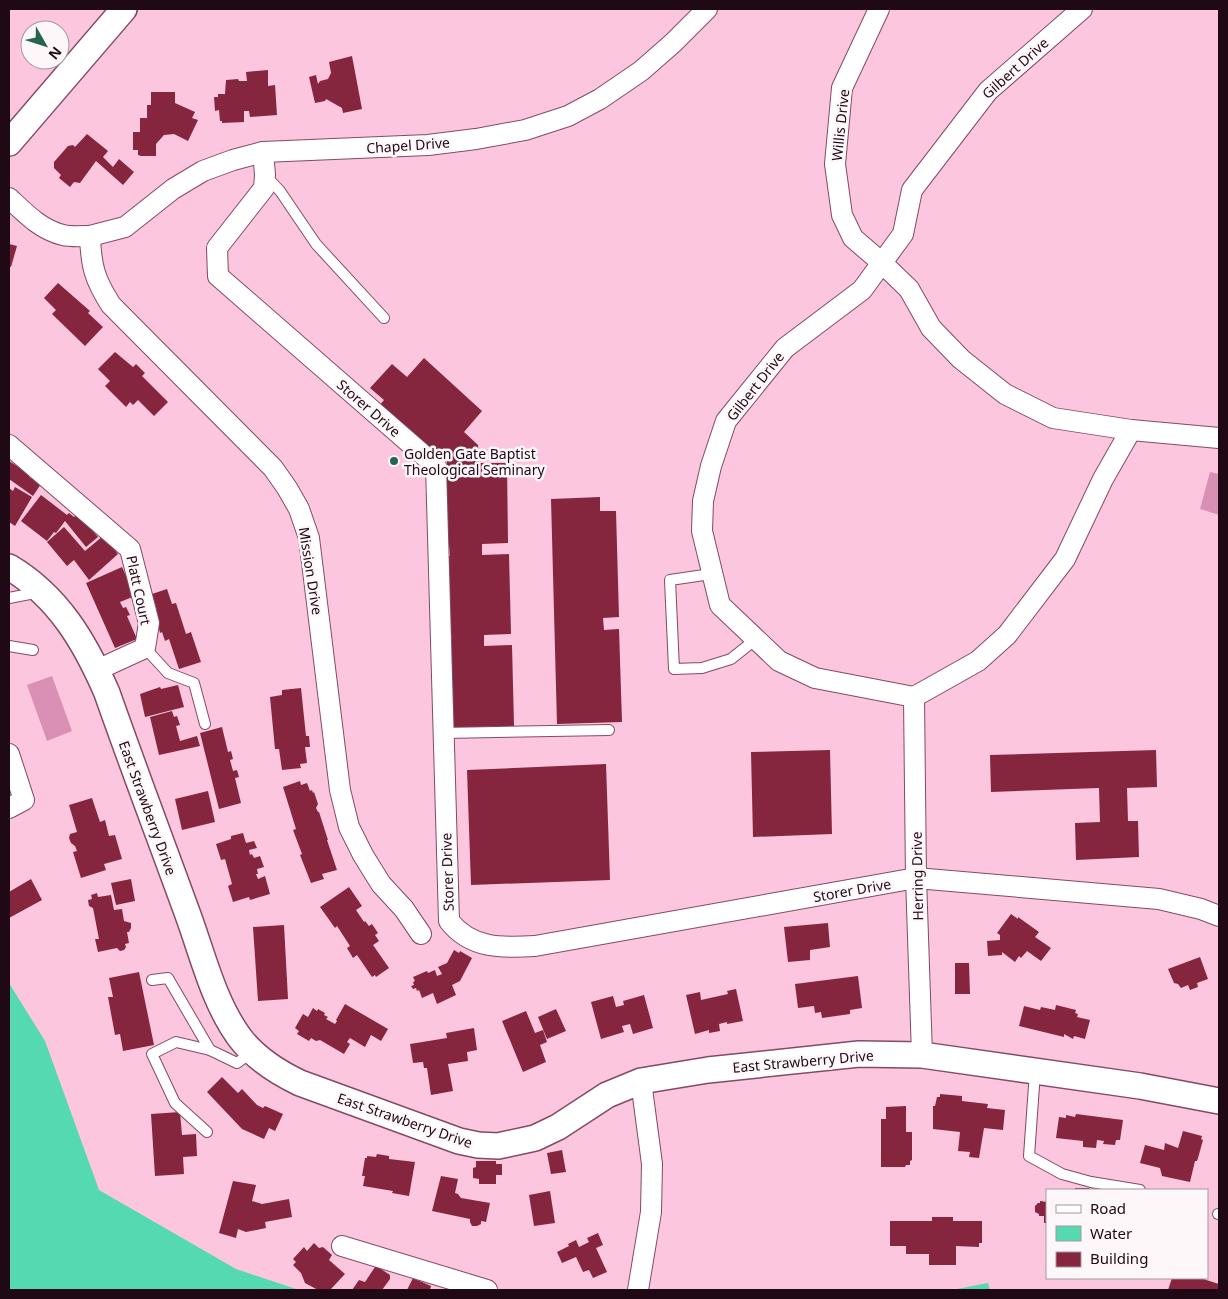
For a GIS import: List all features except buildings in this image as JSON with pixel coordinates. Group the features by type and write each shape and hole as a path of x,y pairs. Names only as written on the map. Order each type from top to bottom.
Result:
{"street":[{"path":"9,143 124,9"},
{"name":"Chapel Drive","path":"90,236 126,226 173,189 203,172 233,160 262,152 476,140 525,130 568,116 600,99 648,65 707,9"},
{"name":"Willis Drive","path":"879,9 842,88 835,164 842,215 853,238 909,289 931,328 961,359 1004,394 1053,418 1131,430 1219,438"},
{"name":"Gilbert Drive","path":"914,697 815,678 779,661 720,605 702,531 703,501 711,466 726,421 785,348 862,290 903,234 912,190 988,91 1082,9"},
{"name":"Storer Drive","path":"262,152 265,175 264,188 217,248 218,276 436,466 448,920 457,931 467,938 496,946 535,946 916,878 1159,899 1201,909 1219,916"},
{"path":"9,198 32,220 48,230 64,236 90,236"},
{"name":"Mission Drive","path":"90,236 93,272 111,305 273,468 299,509 309,538 340,790 349,826 363,855 382,884 404,909 421,934"},
{"path":"914,697 978,661 1007,635 1065,559 1103,479 1131,430"},
{"name":"Platt Court","path":"9,445 130,549 149,624 145,648"},
{"name":"East Strawberry Drive","path":"9,567 42,592 67,620 85,646 97,670 219,1000 229,1021 240,1038 264,1063 300,1083 459,1141 478,1145 498,1146 535,1138 558,1127 607,1094 641,1081 674,1075 859,1054 922,1055 1140,1086 1219,1101"},
{"path":"97,670 145,648"},
{"name":"Herring Drive","path":"914,697 916,878 922,1055"},
{"path":"9,754 24,800 9,808"},
{"path":"638,1290 651,1212 652,1164 641,1081"},
{"path":"342,1246 487,1290"}],"lane":[{"path":"265,175 280,191 316,244 384,318"},
{"path":"711,574 670,580 674,669 702,668 730,659 756,639"},
{"path":"9,598 42,592"},
{"path":"9,646 33,650"},
{"path":"145,648 168,673 194,683 205,724"},
{"path":"443,733 609,730"},
{"path":"152,980 168,978 210,1050"},
{"path":"207,1132 175,1103 152,1054 176,1042 210,1050 238,1063 252,1052"},
{"path":"1036,1070 1029,1156 1062,1174 1091,1182 1134,1189"}],"shaded area":[{"path":"1210,472 1219,474 1219,515 1200,509"},
{"path":"52,676 72,731 47,741 27,685"}],"water":[{"path":"9,983 45,1041 99,1190 236,1269 299,1290 9,1290"},
{"path":"988,1283 990,1290 952,1290"}],"place":[{"name":"Golden Gate Baptist Theological Seminary","path":"394,461"}]}
